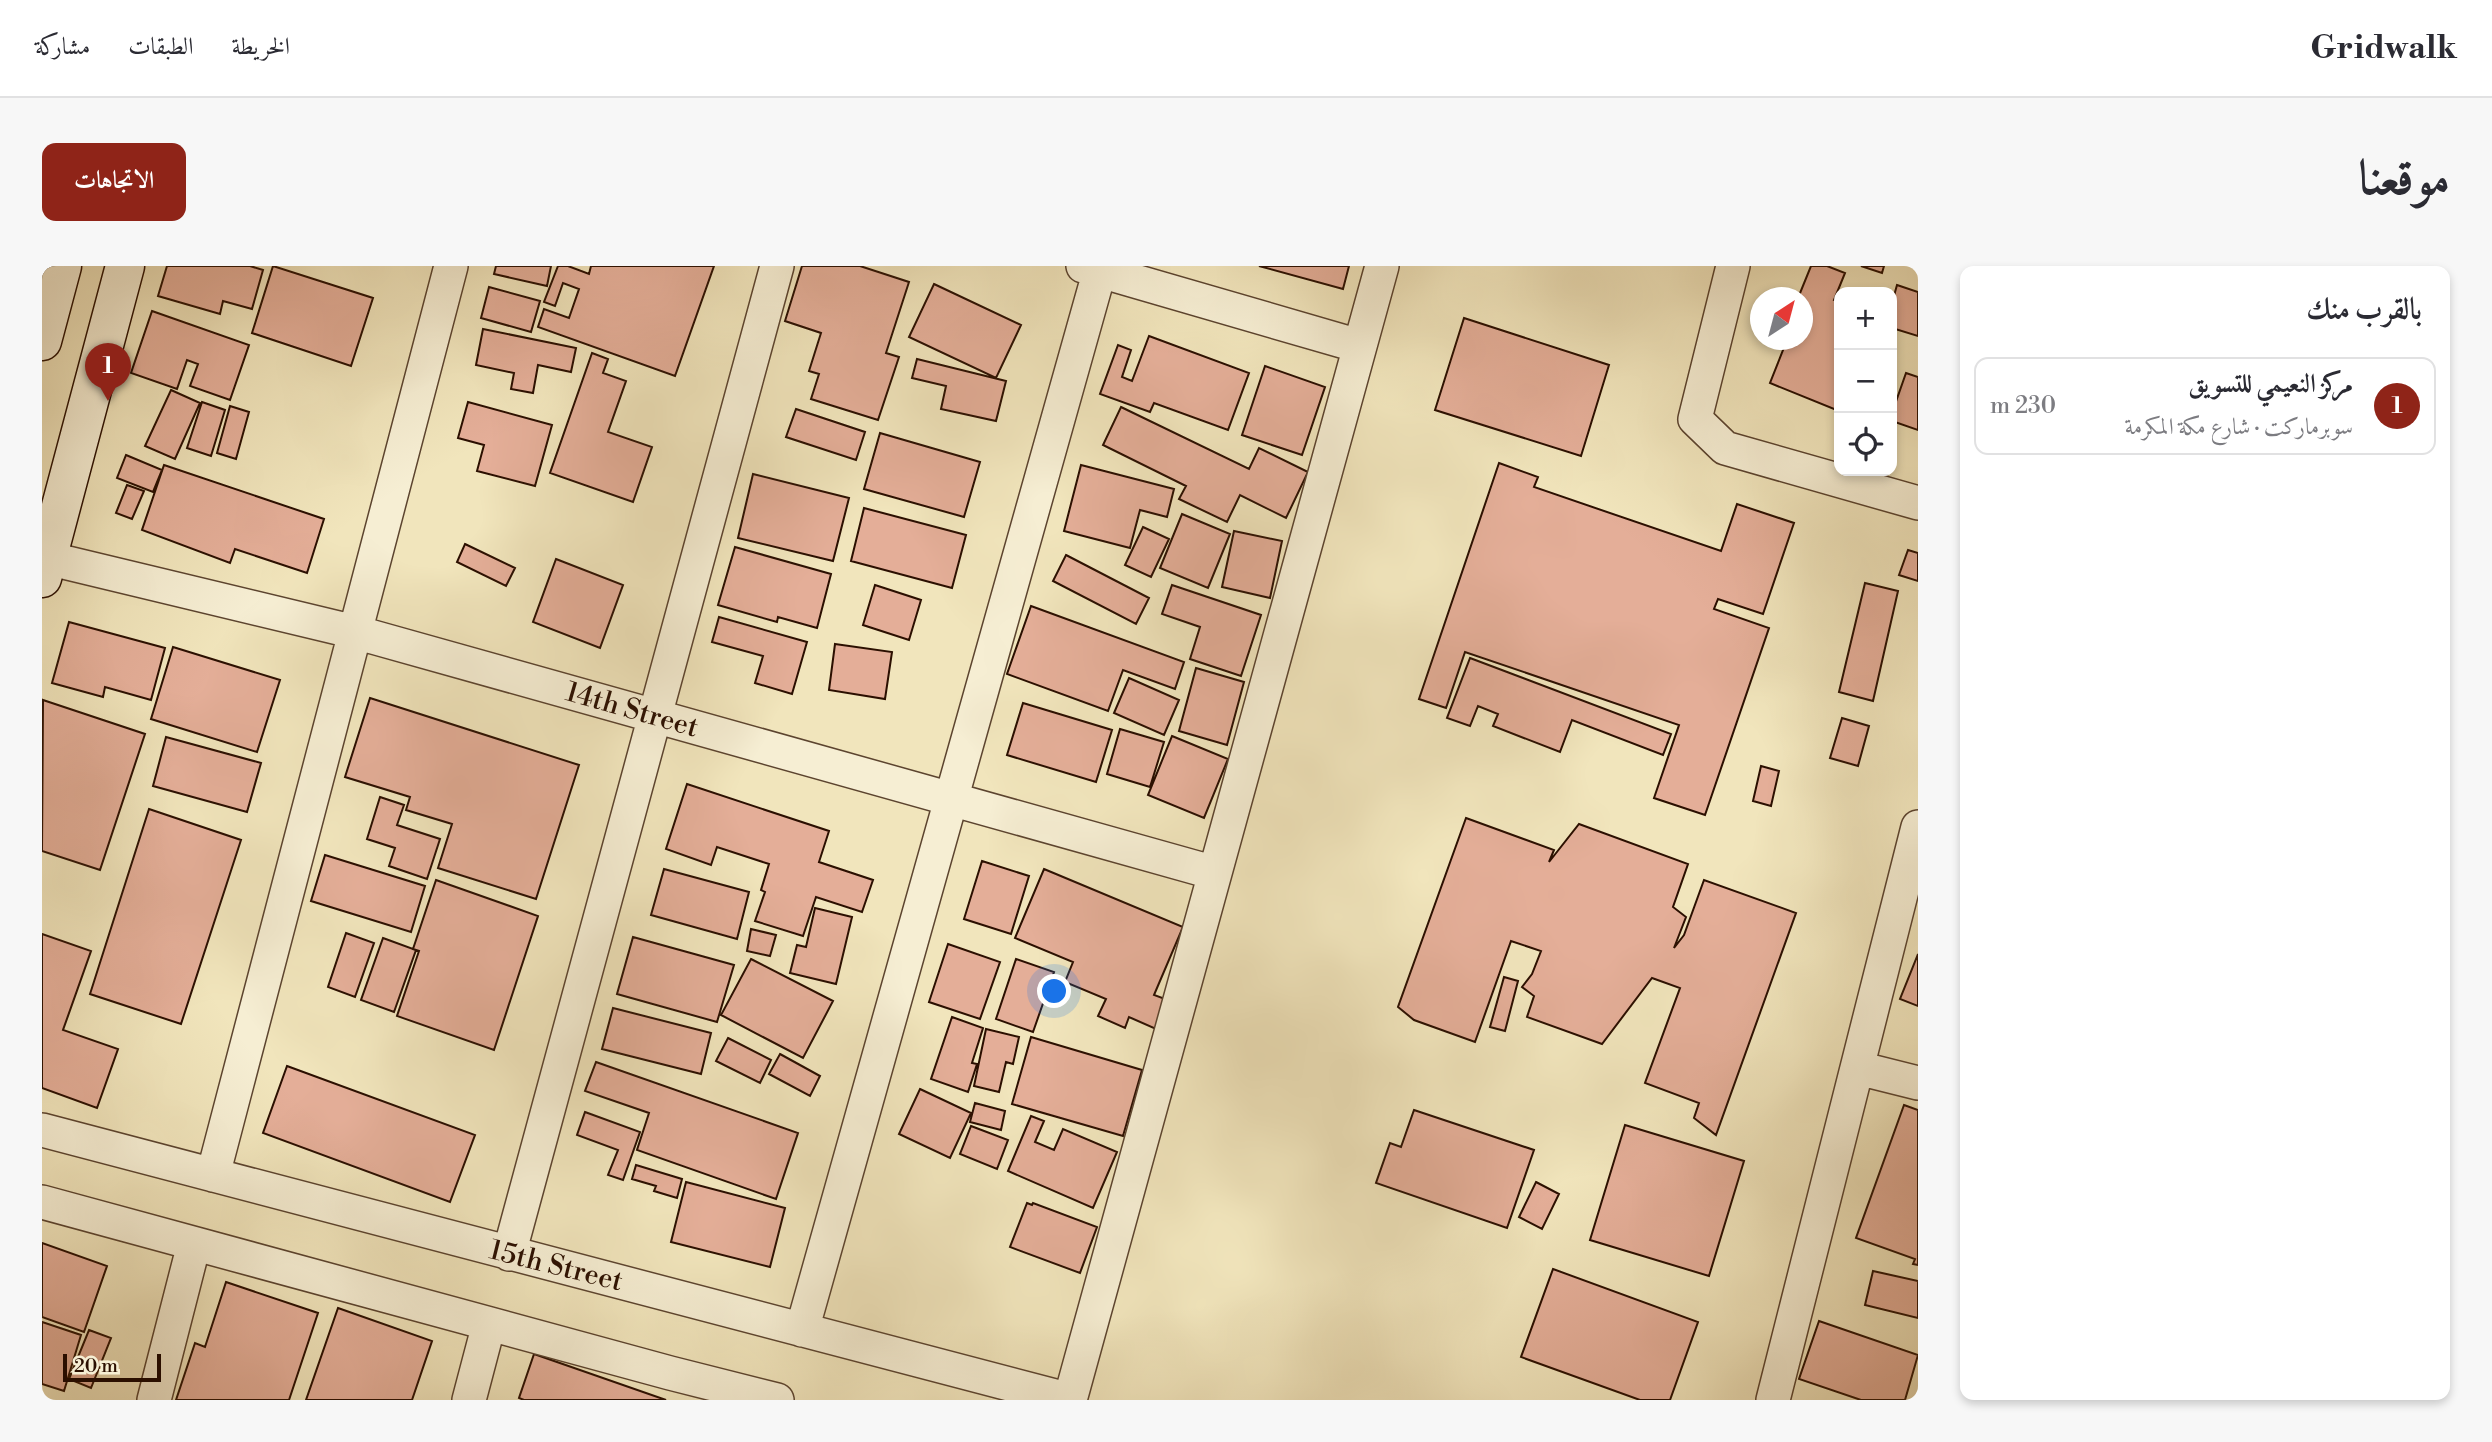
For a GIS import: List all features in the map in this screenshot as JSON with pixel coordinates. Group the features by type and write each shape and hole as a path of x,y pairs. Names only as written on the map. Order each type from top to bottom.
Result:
{"main road":[{"path":"42,341 62,266"},
{"path":"45,568 125,266"}],"street":[{"path":"213,1175 451,266"},
{"path":"509,1254 777,266"},
{"path":"1070,1400 1382,266"},
{"path":"1733,266 1695,419 1725,448 1918,503"},
{"path":"802,1330 951,799 1095,268 1359,346"},
{"name":"14th Street","path":"45,568 355,632 1215,873"},
{"path":"1773,1400 1918,827"},
{"path":"1858,1068 1918,1083"},
{"name":"15th Street","path":"42,1130 1070,1400"},
{"path":"42,1202 777,1400"},
{"path":"153,1400 194,1244"},
{"path":"469,1400 489,1324"}],"building":[{"path":"167,266 250,266 263,270 252,309 223,301 220,314 158,296"},
{"path":"273,266 373,298 351,366 252,333"},
{"path":"496,266 551,266 547,286 494,274"},
{"path":"558,266 568,266 589,274 591,266 714,266 675,376 538,327 544,309 569,318 579,289 563,283 555,306 544,302"},
{"path":"802,266 860,266 909,282 886,353 899,357 878,420 811,399 819,374 809,371 821,333 785,321"},
{"path":"1259,266 1349,266 1343,289"},
{"path":"1811,266 1827,266 1845,273 1839,287 1834,287 1834,409 1770,383 1783,350 1813,350 1813,287 1802,287"},
{"path":"1861,266 1884,266 1882,273"},
{"path":"934,284 1021,325 996,378 909,337"},
{"path":"489,287 540,301 531,332 481,318"},
{"path":"1896,287 1918,292 1918,336 1897,330"},
{"path":"152,311 249,345 230,400 190,386 198,364 187,360 177,389 131,373"},
{"path":"1464,318 1609,365 1581,456 1435,410"},
{"path":"483,329 576,348 571,372 538,365 533,393 511,389 514,373 476,365"},
{"path":"1149,336 1249,373 1228,430 1154,403 1150,412 1100,394 1118,345 1131,350 1122,377 1132,381"},
{"path":"592,353 608,359 603,373 626,381 608,432 652,447 633,502 550,473"},
{"path":"917,359 1006,381 996,421 941,409 946,386 912,378"},
{"path":"1265,366 1325,387 1302,455 1242,435"},
{"path":"1906,373 1918,377 1918,430 1897,423 1897,399"},
{"path":"171,390 200,403 175,459 145,446"},
{"path":"202,402 225,410 211,456 187,448"},
{"path":"468,402 552,425 535,486 477,471 484,445 458,438"},
{"path":"230,406 249,412 236,459 217,453"},
{"path":"1121,407 1249,469 1259,448 1308,472 1286,518 1240,495 1227,522 1179,499 1186,486 1103,445"},
{"path":"796,409 865,432 856,460 786,437"},
{"path":"880,433 980,462 964,517 864,489"},
{"path":"126,455 162,470 153,492 117,478"},
{"path":"1499,463 1538,477 1534,487 1721,551 1737,504 1794,523 1763,614 1718,599 1714,609 1769,628 1705,815 1654,798 1679,725 1465,652 1446,708 1419,699"},
{"path":"164,465 324,519 307,573 235,549 230,563 142,530"},
{"path":"1081,465 1174,489 1167,517 1140,510 1130,548 1064,531"},
{"path":"753,474 849,498 833,561 738,538"},
{"path":"127,485 144,491 132,519 116,513"},
{"path":"864,508 966,535 952,588 851,561"},
{"path":"1182,514 1230,534 1208,588 1160,568"},
{"path":"1143,527 1169,539 1151,577 1125,565"},
{"path":"1234,531 1282,541 1270,598 1222,587"},
{"path":"465,544 515,568 506,586 457,562"},
{"path":"735,547 831,574 817,628 778,617 777,622 718,605"},
{"path":"1908,550 1918,553 1918,581 1899,575"},
{"path":"1066,555 1149,598 1136,624 1053,581"},
{"path":"556,559 623,585 600,648 533,622"},
{"path":"1865,583 1898,591 1873,701 1839,692"},
{"path":"875,585 921,600 909,640 863,625"},
{"path":"1172,585 1261,615 1241,676 1190,659 1200,627 1162,614"},
{"path":"1031,606 1184,662 1175,689 1123,670 1108,711 1007,674"},
{"path":"719,617 807,642 792,694 755,683 763,656 712,642"},
{"path":"69,622 165,648 151,700 105,687 103,697 52,683"},
{"path":"835,644 892,652 885,699 829,690"},
{"path":"173,647 280,680 257,752 151,719"},
{"path":"1470,658 1671,734 1663,755 1572,720 1560,752 1493,726 1498,714 1478,706 1470,726 1447,718"},
{"path":"1196,668 1244,682 1227,745 1179,731"},
{"path":"1129,678 1179,700 1164,735 1114,713"},
{"path":"370,698 579,765 536,899 438,868 452,824 406,810 410,797 345,777"},
{"path":"43,700 145,734 100,870 42,851"},
{"path":"1023,703 1112,730 1096,782 1007,755"},
{"path":"1842,718 1869,726 1858,766 1830,758"},
{"path":"1120,729 1164,742 1150,787 1107,774"},
{"path":"1172,736 1228,759 1204,818 1148,795"},
{"path":"166,737 261,763 247,812 153,786"},
{"path":"1761,766 1779,771 1771,806 1753,801"},
{"path":"687,784 829,831 819,862 873,880 862,912 816,897 803,936 755,921 765,892 761,890 769,864 717,847 711,865 666,849"},
{"path":"380,797 404,805 397,825 440,839 427,879 389,866 395,848 367,839"},
{"path":"149,809 241,840 181,1024 90,994"},
{"path":"1466,818 1554,850 1549,862 1579,824 1688,864 1673,907 1686,917 1674,948 1684,935 1704,880 1796,913 1716,1135 1694,1118 1699,1103 1645,1083 1680,988 1652,978 1602,1044 1527,1017 1534,996 1522,987 1532,974 1541,951 1511,941 1475,1042 1414,1020 1398,1007"},
{"path":"325,855 425,886 411,932 311,901"},
{"path":"982,861 1029,876 1011,934 964,919"},
{"path":"664,869 749,892 737,939 651,915"},
{"path":"1044,869 1183,927 1154,995 1168,1000 1156,1029 1129,1017 1125,1028 1098,1016 1106,999 1065,982 1073,962 1015,938"},
{"path":"436,880 538,916 494,1050 397,1016 419,951 413,949"},
{"path":"815,908 852,917 836,984 790,973 797,945 806,947"},
{"path":"751,929 776,935 770,956 747,951"},
{"path":"346,933 374,943 355,997 328,987"},
{"path":"42,934 91,951 63,1030 118,1049 97,1108 42,1088"},
{"path":"633,937 734,965 717,1022 617,994"},
{"path":"383,938 416,950 394,1012 361,1000"},
{"path":"948,944 1000,962 980,1019 929,1002"},
{"path":"1918,954 1918,1006 1900,999"},
{"path":"751,959 833,1001 803,1058 721,1015"},
{"path":"1016,959 1054,972 1033,1032 996,1019"},
{"path":"1504,977 1518,981 1505,1031 1490,1027"},
{"path":"613,1008 711,1033 701,1074 602,1049"},
{"path":"952,1017 983,1028 972,1063 977,1064 968,1092 931,1079"},
{"path":"986,1029 1019,1037 1013,1064 1006,1062 999,1092 974,1086"},
{"path":"1031,1037 1142,1070 1123,1136 1012,1104"},
{"path":"728,1038 771,1060 760,1083 716,1061"},
{"path":"780,1054 820,1076 810,1096 769,1074"},
{"path":"596,1062 798,1133 776,1199 637,1150 649,1113 585,1091"},
{"path":"287,1066 475,1135 450,1202 263,1133"},
{"path":"920,1089 971,1113 950,1158 899,1134"},
{"path":"975,1103 1005,1111 1001,1130 970,1122"},
{"path":"1904,1105 1918,1110 1918,1265 1913,1264 1915,1259 1856,1238"},
{"path":"1414,1110 1534,1150 1507,1228 1376,1183 1390,1143 1401,1147"},
{"path":"585,1112 640,1132 623,1180 608,1175 618,1150 577,1135"},
{"path":"1031,1116 1044,1121 1035,1142 1054,1150 1063,1129 1117,1152 1093,1208 1008,1171"},
{"path":"1625,1125 1744,1161 1709,1276 1590,1240"},
{"path":"971,1126 1008,1140 997,1169 960,1154"},
{"path":"636,1165 682,1179 677,1198 654,1191 656,1186 632,1179"},
{"path":"686,1182 785,1208 770,1267 671,1242"},
{"path":"1536,1182 1559,1194 1542,1229 1519,1217"},
{"path":"1027,1203 1097,1227 1080,1273 1010,1247"},
{"path":"42,1243 107,1266 84,1332 42,1317"},
{"path":"1553,1269 1698,1322 1670,1400 1640,1400 1521,1357"},
{"path":"1873,1271 1918,1281 1918,1318 1865,1305"},
{"path":"226,1282 318,1313 289,1400 176,1400 195,1343 205,1347"},
{"path":"338,1308 432,1341 412,1400 306,1400"},
{"path":"1819,1321 1918,1355 1905,1400 1861,1400 1799,1379"},
{"path":"42,1322 81,1335 64,1391 42,1384"},
{"path":"89,1330 111,1338 91,1388 69,1379"},
{"path":"534,1354 666,1400 524,1400 519,1398"}],"place":[{"name":"مركز النعيمي للتسويق","path":"108,401"}]}
